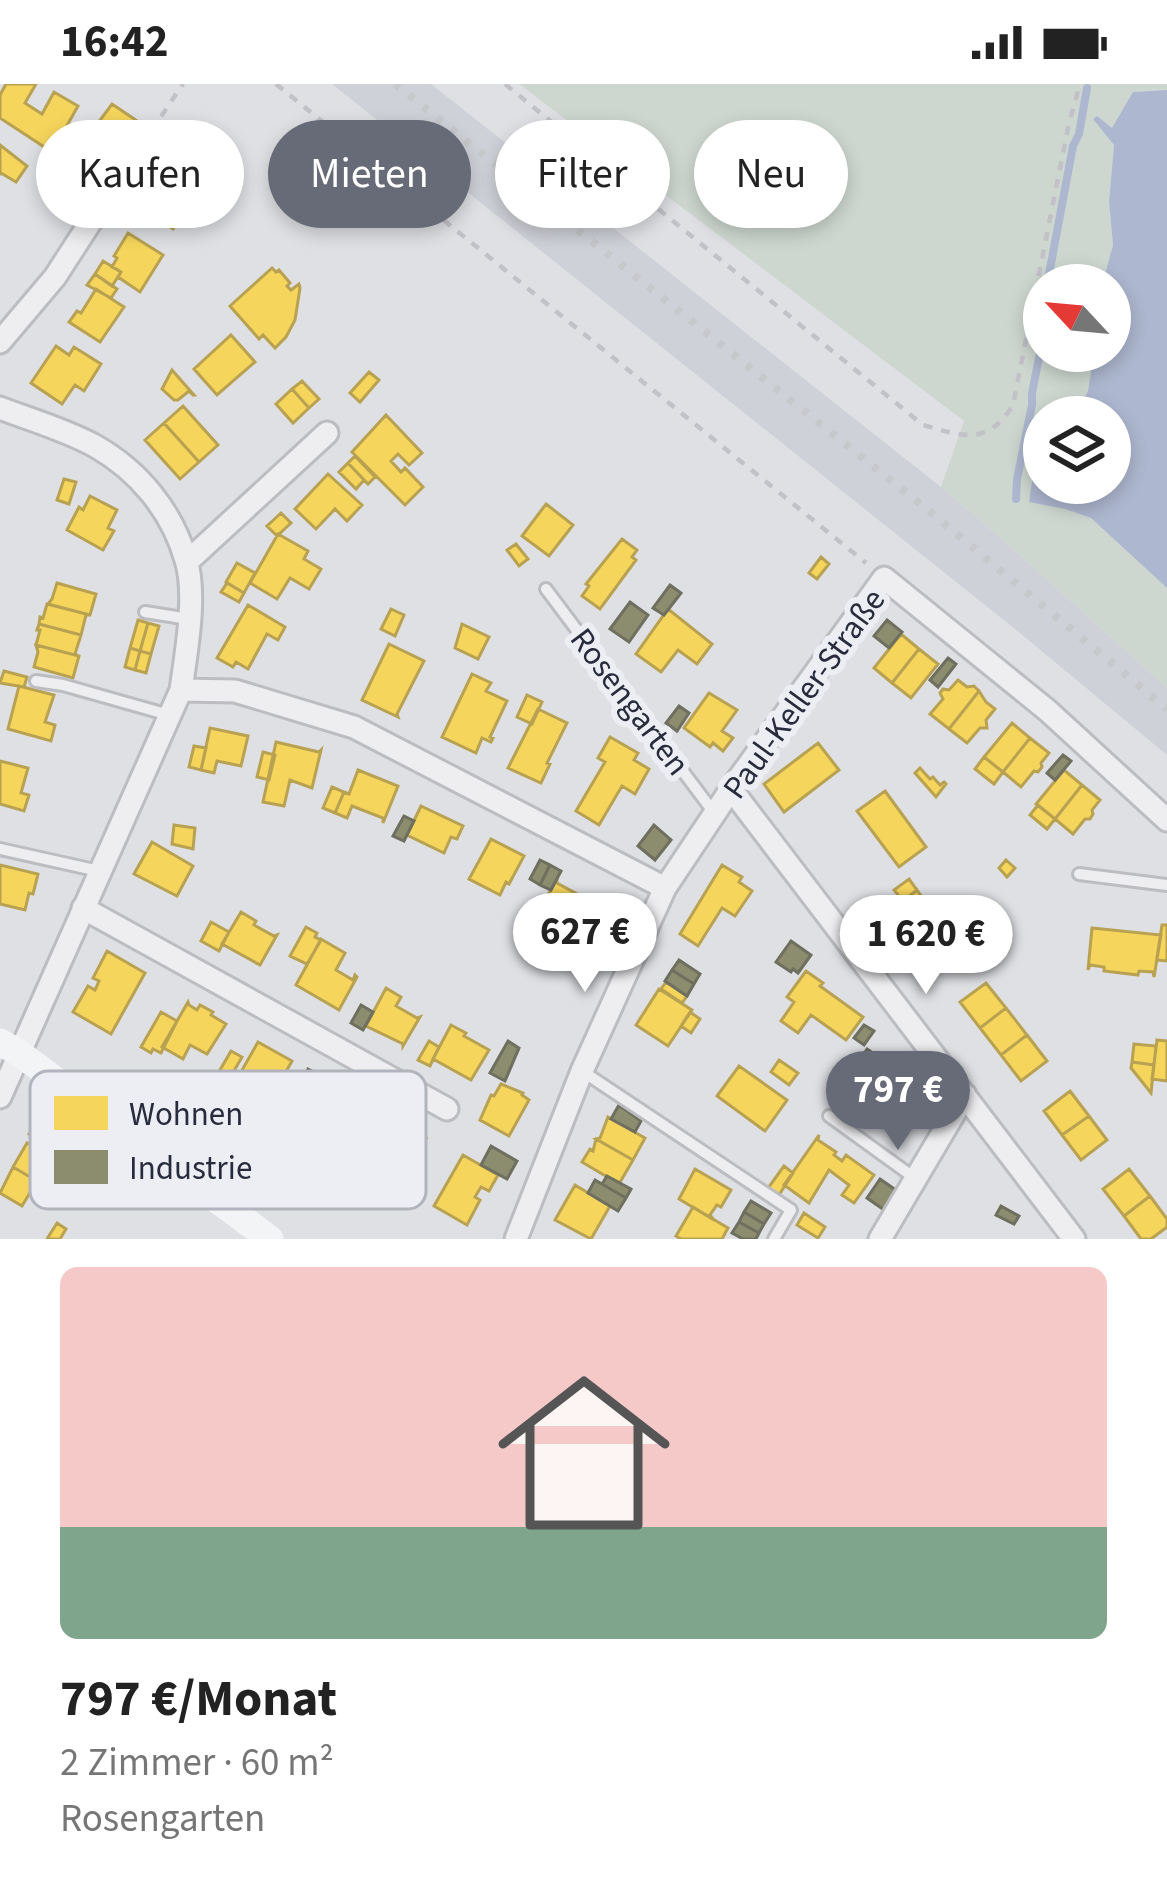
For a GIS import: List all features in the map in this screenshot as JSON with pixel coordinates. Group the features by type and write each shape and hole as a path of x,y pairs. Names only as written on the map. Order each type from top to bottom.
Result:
{"street":[{"path":"0,342 55,277 87,228"},
{"path":"0,408 92,444 133,471 165,511 187,562 190,619 181,689 82,908 9,1048 0,1097"},
{"path":"187,562 327,433"},
{"name":"Paul-Keller-Straße","path":"516,1239 582,1071 665,888 884,578 1047,710 1167,820"},
{"path":"181,689 235,691 354,727 665,888"},
{"name":"Rosengarten","path":"731,789 1065,1234"},
{"path":"82,908 378,1071"},
{"path":"9,1048 40,1071"},
{"path":"880,1239 965,1095"},
{"path":"426,1097 447,1109"},
{"path":"229,1209 270,1239"}],"lane":[{"name":"Rosengarten","path":"546,589 715,814"},
{"path":"145,612 190,619"},
{"path":"36,681 169,715"},
{"path":"0,849 99,872"},
{"path":"1078,874 1167,885"},
{"path":"582,1071 791,1210 774,1239"},
{"path":"829,1116 916,1179"}],"path":[{"path":"158,120 182,84"},
{"path":"276,84 884,578"},
{"path":"506,84 923,425 969,437 1000,424 1012,405 1080,84"}],"shaded area":[{"path":"332,84 431,84 495,135 495,214 471,195 471,120 377,120"},
{"path":"519,84 1167,84 1167,90 1133,92 1114,145 1109,202 1113,245 1108,264 1023,264 1023,372 1091,372 1085,396 1023,396 1023,504 1042,504 1091,518 1167,588 1167,688 941,487 964,421 709,228 848,228 848,120 694,120 694,217 670,198 670,120 567,120"},
{"path":"512,228 613,228 941,487 1167,688 1167,755"}],"water":[{"path":"1167,90 1167,588 1091,518 1039,504 1131,504 1131,396 1085,396 1091,372 1131,372 1131,264 1108,264 1113,245 1109,202 1114,145 1093,119 1097,116 1112,128 1133,92"}],"building: Wohnen":[{"path":"6,84 36,84 25,103 42,114 54,92 78,106 70,120 36,120 36,142 0,118 0,95"},
{"path":"112,104 136,120 100,120"},
{"path":"0,145 27,166 16,182 0,175"},
{"path":"128,233 163,255 140,292 112,267"},
{"path":"103,261 121,272 112,286 95,274"},
{"path":"272,268 279,270 291,290 299,284 300,288 295,320 275,348 263,335 259,339 230,306"},
{"path":"95,274 117,289 111,298 87,285"},
{"path":"96,289 124,307 100,342 69,322"},
{"path":"231,335 255,362 217,395 194,369"},
{"path":"56,346 69,355 74,347 101,364 84,391 75,385 62,404 31,383"},
{"path":"172,370 194,395 189,391 174,400 162,389"},
{"path":"369,372 379,380 360,402 350,393"},
{"path":"302,381 319,399 309,408 292,389"},
{"path":"292,389 309,408 293,423 276,404"},
{"path":"183,406 218,445 199,462 164,423"},
{"path":"386,415 422,453 409,465 398,454 391,461 423,487 405,505 352,452"},
{"path":"164,423 199,462 180,479 145,440"},
{"path":"355,456 375,477 368,484 348,463"},
{"path":"348,463 364,480 356,489 339,472"},
{"path":"328,474 362,505 347,521 335,509 316,529 295,509"},
{"path":"64,479 76,482 69,504 57,500"},
{"path":"90,496 117,510 108,528 114,531 103,550 67,530"},
{"path":"546,504 573,525 549,556 522,536"},
{"path":"281,513 291,523 277,536 267,526"},
{"path":"278,534 308,551 304,559 321,569 309,589 290,578 277,599 250,583"},
{"path":"622,539 637,550 632,557 636,560 600,609 582,596 586,584"},
{"path":"516,544 528,559 519,566 507,550"},
{"path":"821,557 829,564 817,579 809,573"},
{"path":"237,563 255,573 244,593 226,582"},
{"path":"57,583 96,594 90,615 48,604"},
{"path":"227,583 244,593 239,602 221,592"},
{"path":"47,604 90,615 86,615 81,635 39,624"},
{"path":"248,605 285,627 278,640 267,634 248,669 217,658"},
{"path":"391,609 404,615 395,636 381,629"},
{"path":"668,609 712,644 697,664 678,650 661,672 636,654"},
{"path":"138,620 148,623 140,651 130,648"},
{"path":"148,623 159,626 151,654 140,651"},
{"path":"39,624 81,635 75,654 79,656 36,645"},
{"path":"462,624 489,637 478,659 455,648"},
{"path":"901,634 919,649 892,683 874,668"},
{"path":"389,644 424,661 398,717 362,700"},
{"path":"36,645 79,656 73,678 34,667"},
{"path":"130,648 140,651 135,670 125,667"},
{"path":"919,649 938,664 911,698 892,683"},
{"path":"140,651 151,654 146,673 135,670"},
{"path":"4,671 27,677 24,687 0,683"},
{"path":"472,674 491,683 486,691 507,701 491,742 482,738 476,753 442,737"},
{"path":"958,680 979,691 949,729 930,714 943,699 943,689 949,690"},
{"path":"19,686 54,695 45,722 55,725 51,741 8,729"},
{"path":"979,691 995,709 986,720 987,728 980,728 967,743 949,729"},
{"path":"709,693 737,710 722,731 733,738 723,751 684,728"},
{"path":"527,695 542,702 532,724 517,717"},
{"path":"538,709 567,723 541,783 508,768"},
{"path":"1012,723 1030,738 1003,772 984,757"},
{"path":"210,728 248,736 241,766 217,761 214,773 201,770"},
{"path":"610,737 638,753 634,760 649,769 635,794 622,786 599,825 576,811 605,762 598,758"},
{"path":"1030,738 1049,753 1021,787 1003,772"},
{"path":"276,742 321,750 312,788 290,780 284,806 263,802"},
{"path":"818,743 839,770 784,812 764,784"},
{"path":"194,746 206,748 201,770 189,767"},
{"path":"263,752 275,755 269,780 257,777"},
{"path":"984,757 1003,772 994,784 975,769"},
{"path":"0,761 28,768 21,793 29,795 24,811 0,804"},
{"path":"920,768 930,779 946,784 936,797 915,773"},
{"path":"358,770 398,786 383,823 383,818 352,806 347,818 335,813"},
{"path":"1064,770 1082,785 1055,819 1036,804"},
{"path":"1082,785 1100,800 1090,819 1073,834 1055,819"},
{"path":"332,787 344,792 335,813 323,808"},
{"path":"885,791 926,847 899,867 857,811"},
{"path":"1038,805 1055,819 1047,829 1030,815"},
{"path":"421,806 463,826 444,853 407,835"},
{"path":"174,825 195,828 193,849 172,844"},
{"path":"491,839 524,856 500,895 469,879"},
{"path":"152,842 193,866 177,896 134,874"},
{"path":"1006,860 1015,868 1007,877 999,868"},
{"path":"0,865 38,874 25,910 0,904"},
{"path":"722,865 742,877 739,882 752,891 735,916 722,908 698,946 680,934"},
{"path":"557,878 557,883 594,903 597,900 580,932 581,928 540,910"},
{"path":"909,879 917,890 903,901 894,890"},
{"path":"917,890 945,929 919,948 899,922 911,912 903,901"},
{"path":"241,912 256,921 254,925 277,935 260,965 222,944"},
{"path":"211,922 229,932 219,951 201,941"},
{"path":"1162,925 1167,925 1167,961 1156,964"},
{"path":"306,927 321,940 307,964 290,956"},
{"path":"1092,928 1161,935 1154,977 1153,972 1139,971 1138,975 1090,965 1088,970"},
{"path":"945,929 964,954 937,973 919,948"},
{"path":"321,939 345,953 336,970 353,980 357,977 339,1010 296,985"},
{"path":"107,951 145,973 111,1034 73,1012 88,986 95,990 99,981 93,978"},
{"path":"806,971 863,1017 846,1040 811,1015 798,1033 781,1021 794,1002 787,997"},
{"path":"666,982 687,996 682,1003 661,989"},
{"path":"986,983 1006,1008 980,1028 960,1002"},
{"path":"386,988 401,997 396,1006 420,1017 403,1046 366,1026"},
{"path":"659,989 692,1010 668,1046 636,1025"},
{"path":"188,1002 197,1010 200,1005 213,1012 226,1024 207,1054 190,1045 183,1059 162,1047"},
{"path":"1006,1008 1027,1035 1001,1055 980,1028"},
{"path":"161,1012 177,1021 161,1053 153,1049 151,1053 141,1047"},
{"path":"690,1012 700,1019 691,1033 681,1026"},
{"path":"451,1025 489,1050 471,1080 433,1059"},
{"path":"1027,1035 1047,1061 1021,1081 1001,1055"},
{"path":"1157,1040 1167,1041 1167,1081 1152,1079"},
{"path":"429,1041 439,1047 430,1066 418,1060"},
{"path":"258,1042 292,1061 286,1071 242,1071"},
{"path":"1134,1044 1156,1046 1154,1065 1132,1062"},
{"path":"231,1051 242,1057 234,1071 220,1070"},
{"path":"877,1056 915,1083 904,1099 894,1092 869,1127 841,1108"},
{"path":"779,1060 798,1073 789,1085 771,1072"},
{"path":"1132,1062 1154,1065 1151,1093 1131,1068"},
{"path":"739,1066 787,1100 765,1131 717,1096"},
{"path":"501,1084 529,1100 509,1136 480,1120"},
{"path":"1070,1091 1089,1116 1062,1135 1044,1111"},
{"path":"1089,1116 1107,1140 1081,1160 1062,1135"},
{"path":"608,1117 645,1138 633,1160 596,1139"},
{"path":"819,1135 818,1140 842,1161 846,1155 874,1175 854,1203 842,1195 849,1185 829,1170 809,1203 784,1185"},
{"path":"596,1139 633,1160 619,1184 582,1162 593,1151"},
{"path":"30,1144 30,1177 13,1167"},
{"path":"463,1155 498,1175 489,1191 481,1187 467,1225 434,1206"},
{"path":"784,1166 793,1173 779,1195 768,1188"},
{"path":"13,1167 30,1177 30,1193 22,1206 0,1193"},
{"path":"695,1169 731,1190 710,1215 714,1220 679,1199"},
{"path":"1129,1169 1150,1196 1124,1216 1103,1189"},
{"path":"575,1185 610,1206 591,1239 555,1220"},
{"path":"1150,1196 1167,1219 1167,1227 1151,1239 1141,1239 1124,1216"},
{"path":"693,1207 728,1228 722,1239 676,1236"},
{"path":"804,1213 825,1227 818,1238 797,1225"},
{"path":"57,1223 66,1229 60,1239 47,1239"}],"building: Industrie":[{"path":"670,585 681,593 664,615 653,608"},
{"path":"630,602 648,615 629,642 610,629"},
{"path":"887,620 902,632 889,648 874,636"},
{"path":"948,658 956,664 938,687 930,680"},
{"path":"679,706 689,713 677,731 666,723"},
{"path":"1063,755 1071,761 1055,780 1047,773"},
{"path":"404,816 414,821 404,841 393,836"},
{"path":"654,825 671,840 655,860 638,846"},
{"path":"540,860 550,865 540,885 530,879"},
{"path":"550,865 561,871 551,890 540,885"},
{"path":"791,941 811,955 798,973 776,962"},
{"path":"679,960 700,974 694,984 672,970"},
{"path":"672,970 694,984 687,996 665,981"},
{"path":"361,1005 373,1012 363,1030 351,1023"},
{"path":"864,1025 874,1031 864,1045 854,1038"},
{"path":"508,1041 519,1048 505,1081 490,1073"},
{"path":"867,1049 877,1056 866,1072 856,1066"},
{"path":"619,1105 641,1121 635,1132 611,1119"},
{"path":"491,1146 517,1161 507,1179 481,1165"},
{"path":"607,1176 631,1189 626,1198 602,1184"},
{"path":"880,1179 900,1193 887,1212 867,1198"},
{"path":"595,1180 626,1198 618,1211 588,1193"},
{"path":"751,1201 771,1213 764,1224 744,1212"},
{"path":"1001,1206 1019,1216 1014,1224 996,1215"},
{"path":"744,1212 764,1224 759,1233 739,1222"},
{"path":"739,1222 759,1233 756,1239 732,1233"}],"waterway":[{"path":"1051,264 1087,88"},
{"path":"1016,499 1036,372"}],"railway":[{"path":"395,84 923,506 1167,709"}]}
